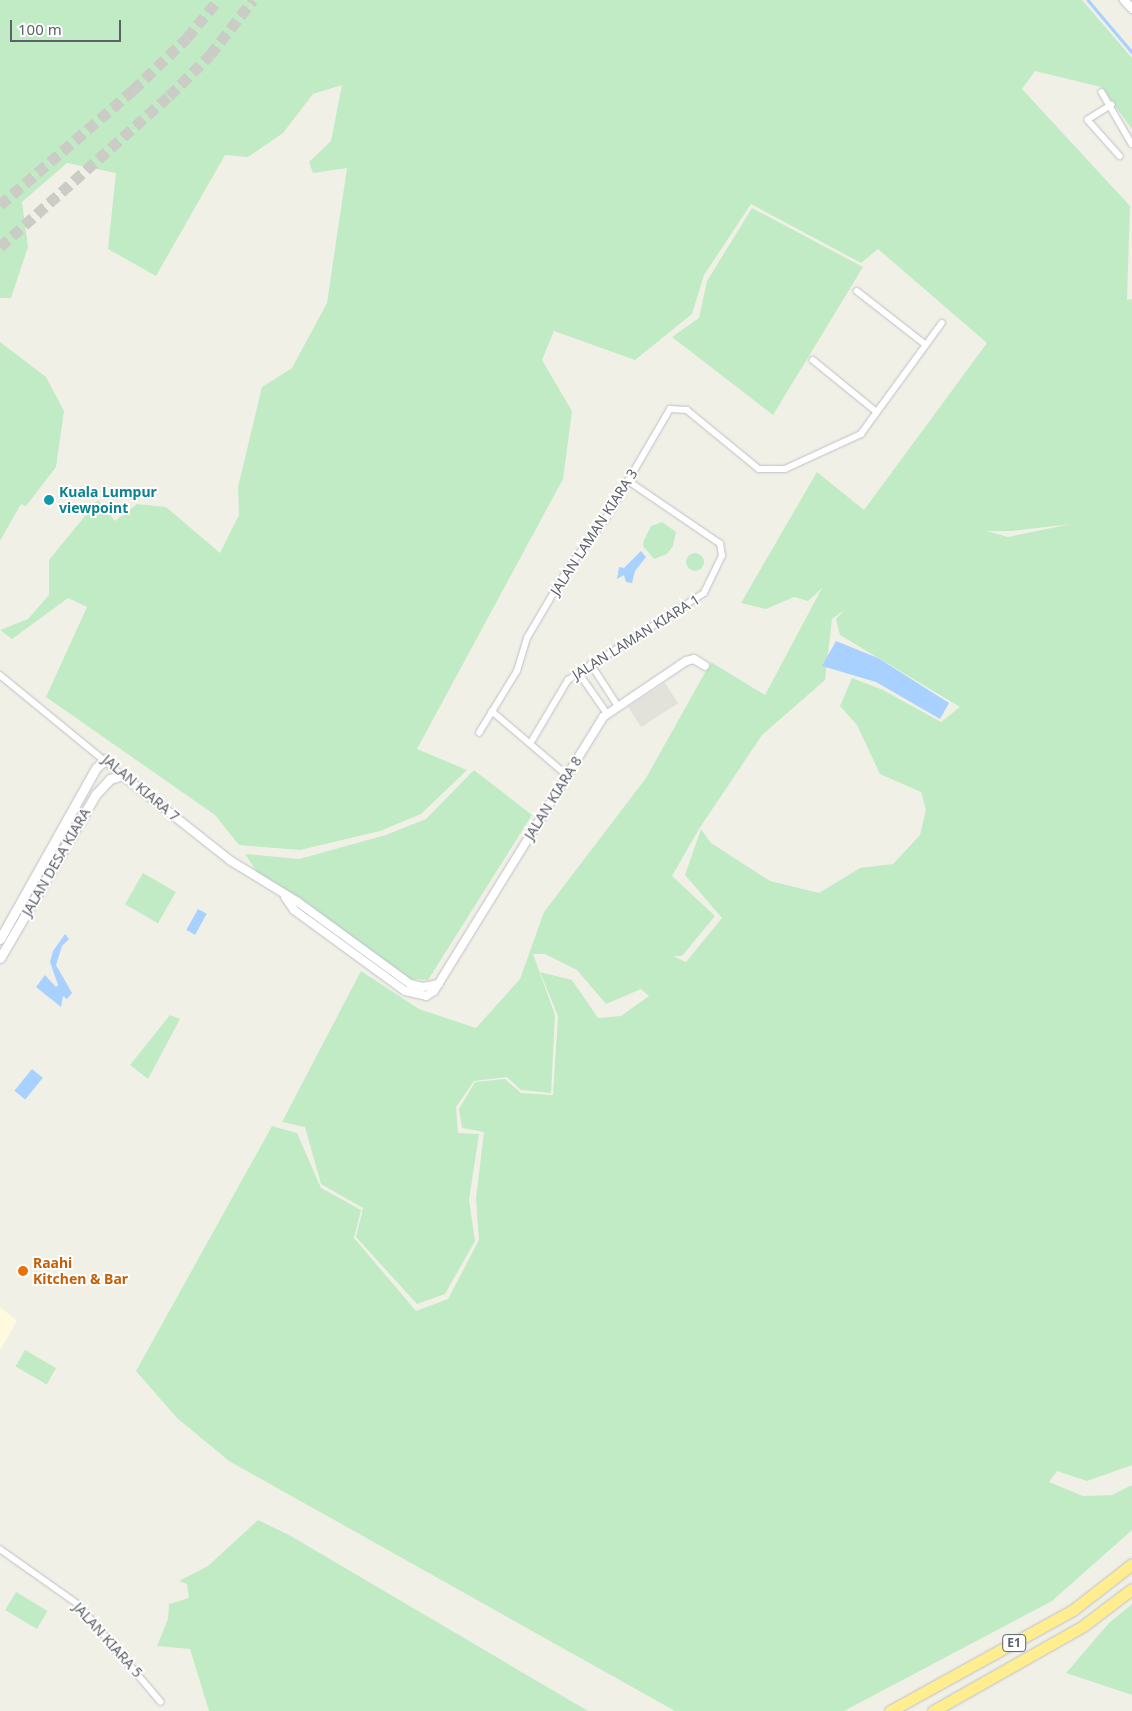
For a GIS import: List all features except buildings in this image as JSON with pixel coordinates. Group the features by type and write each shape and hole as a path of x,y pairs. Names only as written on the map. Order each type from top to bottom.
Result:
{"highway":[{"name":"E1","path":"890,1711 1073,1610 1132,1564"},
{"name":"E1","path":"933,1711 1082,1626 1132,1589"}],"main road":[{"name":"JALAN DESA KIARA","path":"0,939 96,768 106,759"},
{"name":"JALAN DESA KIARA","path":"0,958 96,794 110,779 122,775"}],"street":[{"path":"1124,0 1132,9"},
{"path":"1102,92 1112,105 1132,144"},
{"path":"1112,105 1088,120 1120,156"},
{"path":"857,291 925,344"},
{"name":"JALAN LAMAN KIARA 3","path":"479,733 517,671 527,638 569,567 629,482 670,409 677,407 759,469 785,469 861,434 942,323"},
{"path":"813,360 877,412"},
{"name":"JALAN LAMAN KIARA 1","path":"530,744 568,680 704,594 722,556 720,544 629,482"},
{"name":"JALAN KIARA 8","path":"285,897 294,910 405,991 426,996 439,984 607,713 617,704 686,661 694,660 705,666"},
{"path":"591,664 617,704"},
{"path":"579,673 607,713"},
{"name":"JALAN KIARA 7","path":"0,674 106,759 122,775 231,861 285,897"},
{"path":"492,711 568,776"},
{"name":"JALAN KIARA 5","path":"0,1549 78,1604 161,1702"}],"shaded area":[{"path":"665,683 678,703 641,727 628,707"},
{"path":"0,1307 17,1321 0,1350"}],"green space":[{"path":"0,0 1082,0 1132,58 1132,129 1101,87 1035,71 1022,89 1130,206 1127,300 1132,299 1132,1465 1087,1481 1057,1471 1049,1482 1083,1496 1112,1495 1132,1485 1132,1530 1052,1601 844,1711 675,1711 229,1461 177,1418 136,1371 272,1126 297,1133 321,1188 361,1210 354,1238 416,1311 448,1299 479,1240 476,1198 484,1132 462,1128 459,1109 475,1082 505,1079 521,1093 553,1095 558,1016 540,972 572,980 598,1018 621,1016 649,996 641,989 606,1004 577,970 545,954 533,954 555,1015 551,1093 521,1090 507,1077 474,1081 456,1107 458,1133 479,1134 469,1200 475,1241 445,1294 417,1304 356,1237 363,1208 321,1184 305,1127 282,1122 361,971 419,1009 476,1028 520,979 544,912 646,778 711,662 765,695 822,588 808,601 794,597 766,609 741,603 817,472 864,510 987,343 878,249 861,263 751,204 704,275 692,314 635,360 554,331 542,360 572,411 563,479 417,749 467,770 421,814 380,831 300,850 239,845 215,815 46,697 87,607 68,598 12,639 0,630 28,619 49,595 49,560 98,500 115,521 137,504 166,507 220,553 239,515 238,487 262,387 292,368 327,303 347,168 313,173 309,162 331,141 342,85 313,94 283,133 248,157 225,155 156,276 108,249 116,173 67,163 22,202 28,247 11,298 0,298","holes":["1071,524 1008,537 986,531 1011,531","844,610 836,619 840,635 960,707 941,722 883,690 852,678 840,706 857,725 880,774 921,792 926,810 920,835 893,864 860,868 819,893 770,881 711,843 701,829 685,875 722,918 686,962 673,956 682,956 715,916 672,876 699,829 762,735 825,680 832,619"]},
{"path":"752,208 863,267 773,415 672,337 699,318 707,281"},
{"path":"0,342 46,377 64,411 56,467 26,506 21,504 0,541"},
{"path":"662,522 676,532 673,546 667,554 654,559 643,546 644,540 651,526"},
{"path":"691,553 699,553 704,558 702,569 691,571 686,566 686,558"},
{"path":"474,770 532,815 428,980 406,979 257,872 245,854 299,859 386,835 426,819"},
{"path":"143,873 176,892 158,923 125,904"},
{"path":"170,1015 180,1019 148,1079 130,1065"},
{"path":"25,1350 56,1368 47,1384 16,1366"},
{"path":"258,1520 289,1535 588,1711 209,1711 190,1649 157,1646 168,1619 169,1604 189,1598 187,1584 179,1581 208,1566"},
{"path":"16,1592 48,1611 37,1629 5,1610"},
{"path":"1132,1604 1132,1695 1066,1673 1109,1623"}],"water":[{"path":"641,551 646,557 635,571 632,583 626,582 624,575 617,579 619,567 624,568"},
{"path":"836,641 878,658 949,703 940,719 876,682 822,666"},
{"path":"198,909 207,914 195,935 186,930"},
{"path":"65,934 69,939 62,946 56,965 72,993 67,999 63,996 61,1007 36,987 45,975 56,987 58,985 50,962 53,951"},
{"path":"32,1069 43,1078 25,1100 14,1091"}],"waterway":[{"path":"1088,0 1132,52"}],"tunnel":[{"path":"0,205 133,90 187,38 218,0"},
{"path":"0,247 169,96 210,55 253,0"}],"place":[{"name":"Kuala Lumpur viewpoint","path":"49,500"},
{"name":"Raahi Kitchen & Bar","path":"23,1271"}]}
